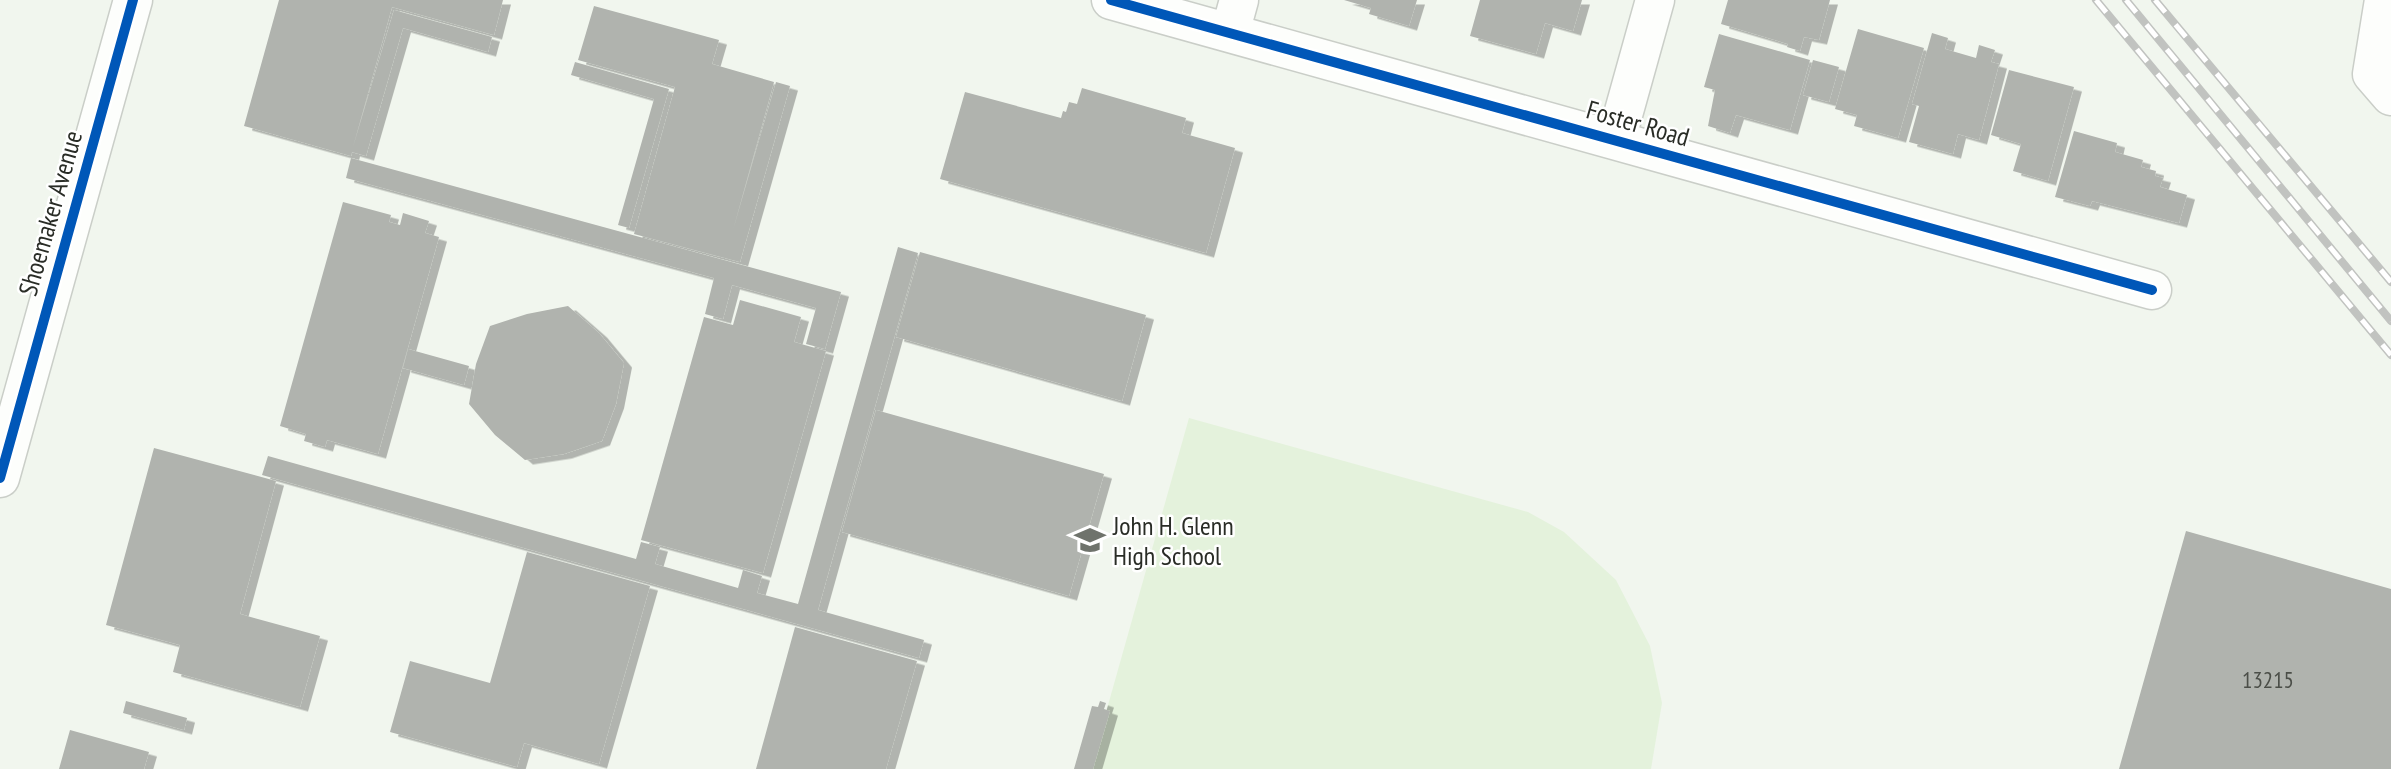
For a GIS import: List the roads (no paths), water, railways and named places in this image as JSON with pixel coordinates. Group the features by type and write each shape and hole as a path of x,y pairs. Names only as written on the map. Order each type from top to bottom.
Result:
{"street":[{"name":"Shoemaker Avenue","path":"0,478 133,0"},
{"name":"Foster Road","path":"1111,0 1234,17 1616,140 2152,290"},
{"path":"1616,140 1655,0"},
{"path":"2384,0 2385,84"}],"railway":[{"path":"2096,0 2391,355"},
{"path":"2126,0 2391,321"},
{"path":"2155,0 2391,282"}],"place":[{"name":"John H. Glenn High School","path":"1090,540"}]}
